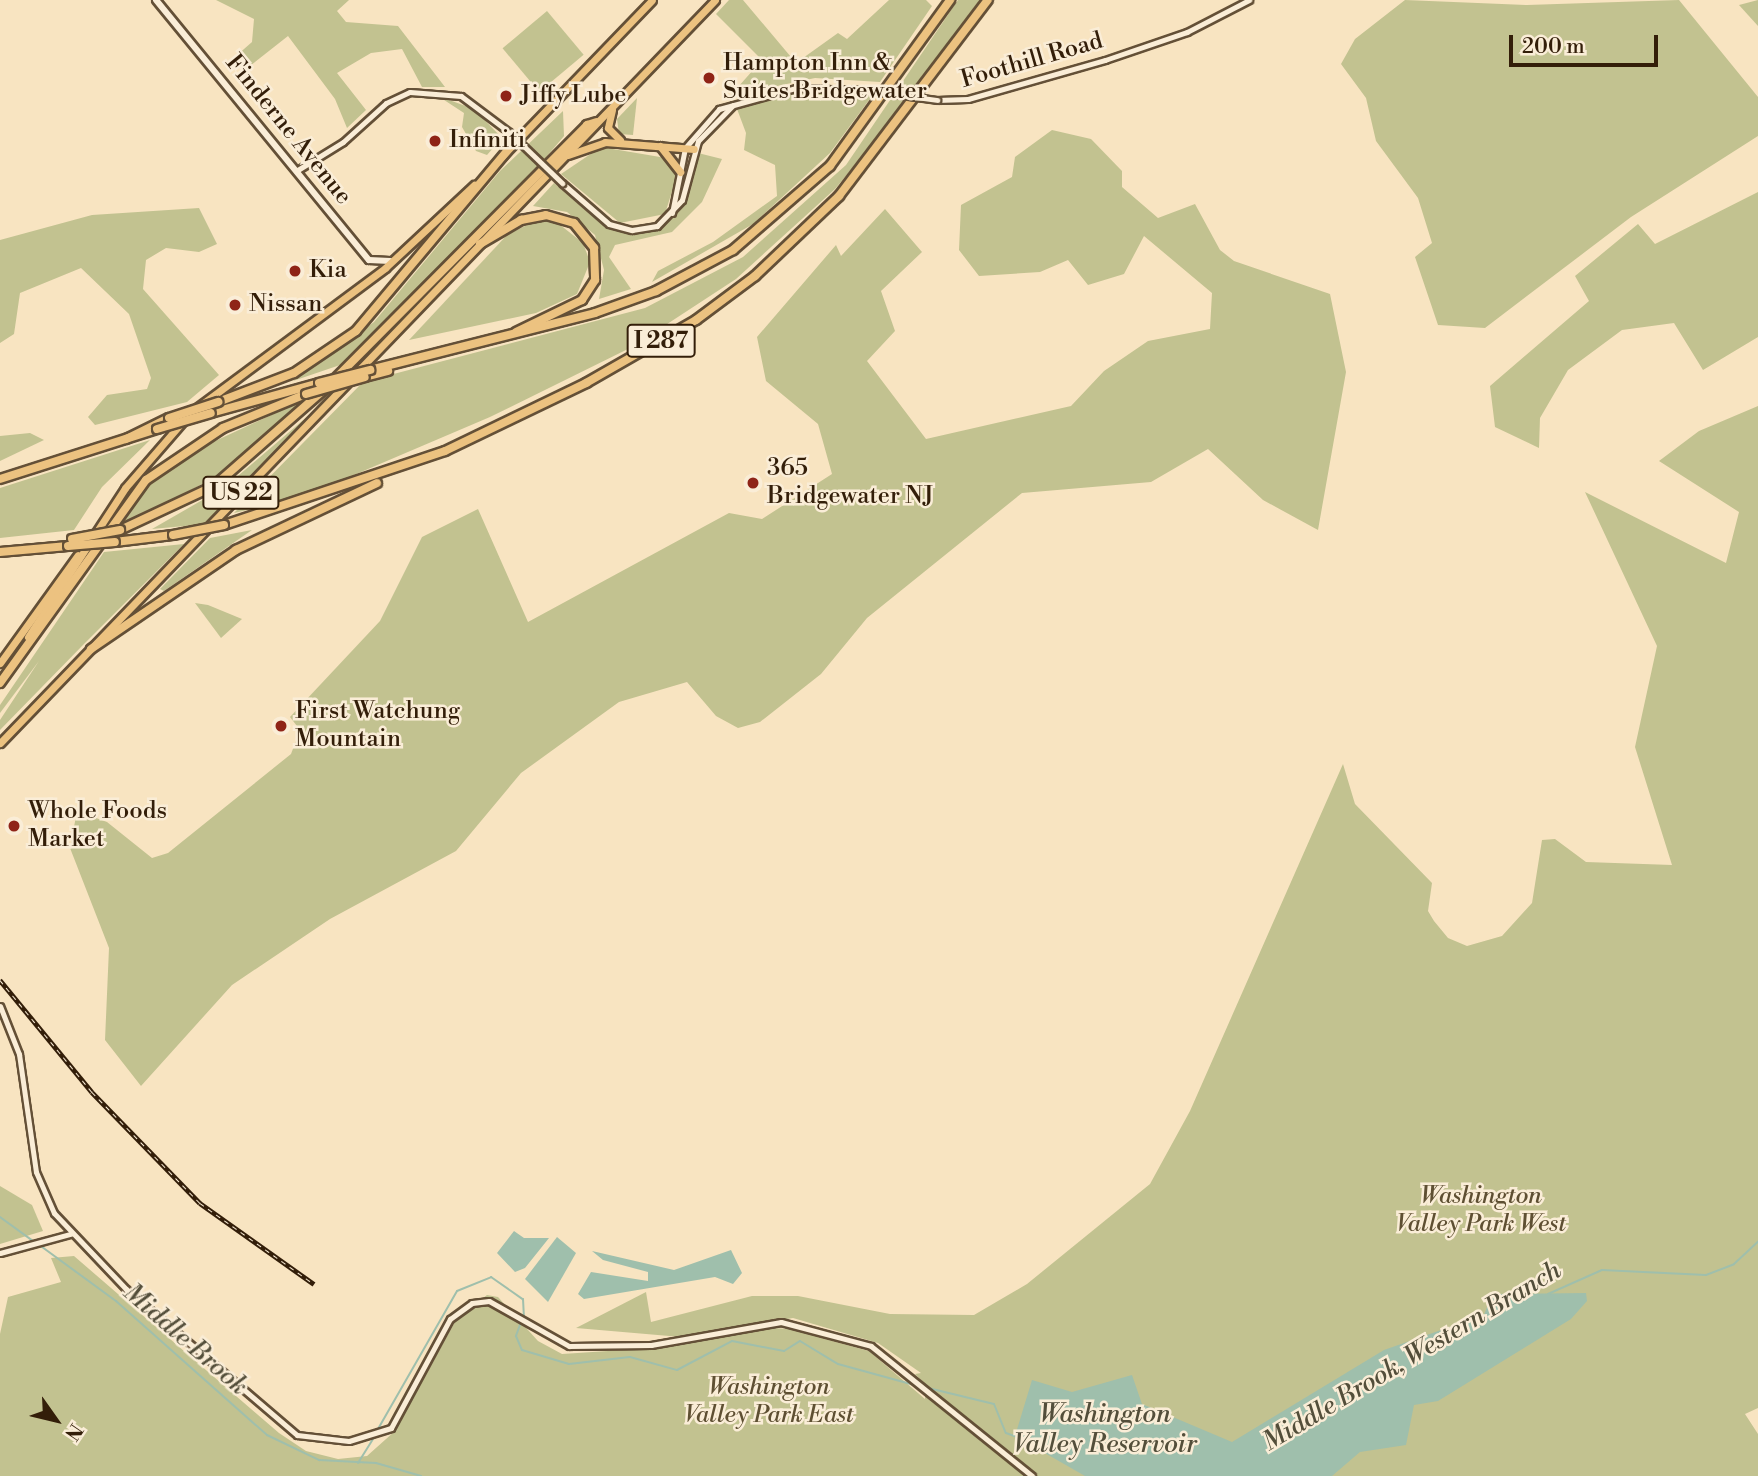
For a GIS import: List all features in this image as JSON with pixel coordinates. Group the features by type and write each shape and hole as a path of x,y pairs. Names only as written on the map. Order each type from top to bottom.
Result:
{"highway":[{"path":"0,682 125,488 187,417 238,373 398,257 506,152 652,0"},
{"name":"US 22","path":"0,743 715,0"},
{"name":"I 287","path":"0,479 211,413 635,300 750,238 845,149 950,0"},
{"name":"I 287","path":"0,552 45,548 70,542 115,542 224,525 407,467 640,354 755,276 870,161 988,0"},
{"path":"617,101 608,128 623,142"},
{"path":"70,542 120,530 195,499 271,442 587,125 597,122"},
{"path":"564,157 593,143 623,142 694,149"},
{"path":"660,146 680,172"},
{"path":"125,439 169,418 294,373 356,331 506,152"},
{"path":"480,244 521,220 546,215 574,223 594,248 596,274 586,296 513,334"},
{"path":"0,682 146,480 223,428 306,394 367,373"},
{"path":"91,649 236,550 407,467"},
{"path":"0,663 82,554"}],"main road":[{"name":"Finderne Avenue","path":"156,0 369,260"},
{"path":"366,282 369,260 382,264 398,257"}],"street":[{"name":"Foothill Road","path":"672,213 685,148 705,120 733,105 796,88 866,90 937,100 968,99 1133,51 1249,0"},
{"path":"296,171 343,142 386,103 410,92 461,96 509,132 602,220 623,229 649,229 672,213 682,200 694,149 733,105"},
{"path":"0,1006 19,1054 36,1172 69,1234 289,1430 331,1442 378,1435 408,1405 455,1314 482,1301 516,1311 552,1340 576,1346 651,1345 747,1324 793,1323 871,1346 1032,1476"},
{"path":"0,1253 69,1234"}],"green space":[{"path":"216,0 349,0 337,11 346,22 398,26 445,87 422,87 402,49 371,53 337,73 366,110 347,128 335,99 288,36 246,69 236,56 252,42 254,19"},
{"path":"729,0 743,0 796,63 838,33 847,39 889,0 926,0 932,6 880,82 815,78 730,96 762,60 716,14"},
{"path":"958,0 980,0 868,149 835,189 736,279 632,347 490,417 300,498 234,513 363,382 645,308 743,257 846,165"},
{"path":"1405,0 1527,5 1679,0 1758,97 1758,136 1631,217 1485,328 1438,325 1415,257 1432,243 1418,198 1376,141 1366,98 1341,64 1355,39"},
{"path":"1758,0 1758,26 1739,5"},
{"path":"547,11 584,55 539,92 503,48"},
{"path":"833,91 872,96 830,153 753,224 652,282 658,271 713,242 777,196 775,165 744,150 746,133 737,109 797,92"},
{"path":"438,96 474,109 502,138 487,155 476,151 462,127 464,113"},
{"path":"637,98 633,135 619,134 617,119"},
{"path":"563,111 564,136 537,168 343,364 293,381 374,322 500,171"},
{"path":"1052,130 1091,139 1122,171 1122,187 1158,218 1195,204 1220,250 1234,261 1330,294 1346,372 1318,530 1263,500 1208,449 1151,482 1022,493 867,618 821,674 760,722 738,728 716,716 687,682 619,702 521,773 456,851 330,919 232,985 141,1086 105,1040 109,948 70,848 77,811 107,822 152,858 168,853 291,754 300,730 290,717 380,621 422,537 478,509 528,622 729,513 762,519 832,474 818,424 766,381 757,337 836,245 841,256 885,209 922,252 881,291 895,331 867,361 926,439 1071,406 1104,371 1148,341 1210,329 1212,293 1144,236 1124,274 1088,285 1068,260 1040,272 979,276 959,250 961,205 1012,177 1015,157"},
{"path":"601,147 666,158 677,175 665,214 620,223 561,174"},
{"path":"698,153 722,159 702,202 672,232 615,245 609,257 631,289 599,299 604,270 595,235 567,212 533,206 554,183 600,223 630,234 661,229 682,206"},
{"path":"1758,192 1758,337 1703,370 1674,323 1622,330 1568,370 1540,418 1539,448 1495,427 1490,386 1589,301 1575,276 1638,224 1655,244"},
{"path":"199,208 217,244 199,252 166,248 146,260 143,289 219,375 187,402 95,425 88,417 107,395 147,389 151,378 129,314 81,268 20,293 14,334 0,343 0,240 92,215"},
{"path":"537,220 559,224 583,243 590,262 577,294 536,313 409,340 507,235"},
{"path":"310,397 214,478 116,528 150,482 183,456"},
{"path":"323,403 207,524 152,529 225,487"},
{"name":"Washington Valley Park West","path":"1758,406 1758,1408 1745,1414 1758,1434 1758,1476 0,1476 0,1334 8,1297 61,1282 51,1258 74,1256 279,1433 306,1451 338,1459 367,1456 395,1431 457,1318 487,1295 498,1297 538,1341 562,1354 654,1348 756,1327 789,1329 869,1351 925,1399 926,1385 915,1374 921,1373 878,1343 793,1318 681,1337 576,1328 646,1292 651,1322 752,1296 798,1296 890,1314 974,1315 1027,1284 1150,1184 1190,1111 1343,764 1355,804 1432,883 1428,911 1434,921 1448,938 1467,946 1502,936 1532,903 1542,840 1555,839 1586,862 1672,865 1635,747 1657,646 1585,492 1726,563 1739,512 1659,461 1699,431"},
{"path":"30,433 44,440 0,461 0,436"},
{"path":"150,440 102,487 74,530 0,538 0,488"},
{"path":"252,530 164,591 160,589 210,538"},
{"path":"184,544 0,730 0,720 39,661 0,713 0,705 104,552"},
{"path":"195,603 208,605 242,619 221,638"},
{"path":"0,1186 32,1205 43,1231 0,1244"}],"water":[{"path":"514,1231 524,1238 549,1238 525,1268 515,1272 497,1253"},
{"path":"557,1237 576,1253 548,1302 525,1279"},
{"path":"731,1250 742,1273 733,1284 715,1277 584,1299 578,1294 591,1272 648,1281 648,1272 603,1260 592,1251 674,1270"},
{"name":"Washington Valley Reservoir","path":"1586,1293 1587,1301 1571,1319 1438,1401 1414,1405 1406,1445 1360,1452 1332,1476 1085,1476 1015,1436 1032,1380 1072,1392 1132,1375 1142,1404 1232,1442 1384,1350 1484,1315 1492,1294"}],"waterway":[{"name":"Middle Brook","path":"0,1217 33,1241"},
{"name":"Middle Brook, Western Branch","path":"1548,1294 1602,1270 1706,1275 1734,1264 1758,1242"},
{"name":"Middle Brook","path":"38,1244 116,1301 267,1435 319,1460 376,1463 421,1476"},
{"path":"378,1429 457,1291 491,1277 523,1299 524,1318"},
{"name":"Middle Brook, Western Branch","path":"521,1322 516,1336 522,1350 569,1364 630,1357 677,1370 732,1341 784,1351 800,1341 838,1364 918,1386"},
{"name":"Middle Brook, Western Branch","path":"924,1387 994,1404 1006,1433 1020,1438"},
{"name":"Middle Brook, Western Branch","path":"358,1463 374,1437"}],"railway":[{"path":"0,980 92,1092 200,1203 314,1284"}],"place":[{"name":"Hampton Inn & Suites Bridgewater","path":"709,78"},
{"name":"Jiffy Lube","path":"506,96"},
{"name":"Infiniti","path":"435,141"},
{"name":"Kia","path":"295,271"},
{"name":"Nissan","path":"235,305"},
{"name":"365 Bridgewater NJ","path":"753,483"},
{"name":"First Watchung Mountain","path":"281,726"},
{"name":"Whole Foods Market","path":"14,826"}],"park label":[{"name":"Washington Valley Park East","path":"769,1402"}]}
